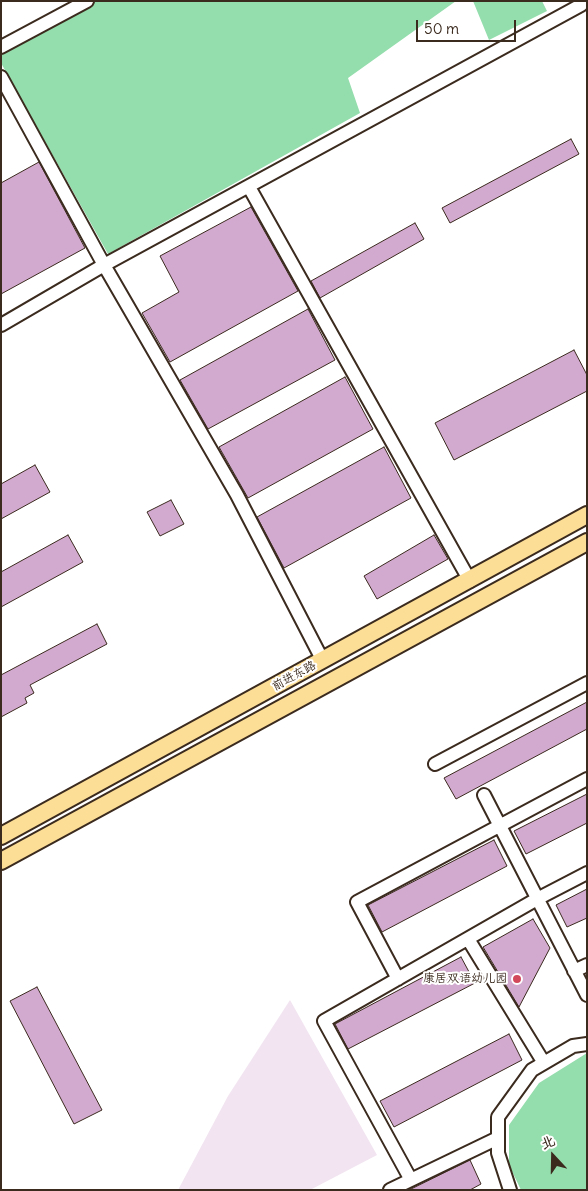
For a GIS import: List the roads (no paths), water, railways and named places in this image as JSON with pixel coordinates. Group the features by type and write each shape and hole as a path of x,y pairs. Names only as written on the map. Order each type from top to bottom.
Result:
{"main road":[{"name":"前进东路","path":"1,836 587,516"},
{"name":"前进东路","path":"1,861 587,542"}],"street":[{"path":"1,47 86,1"},
{"path":"1,325 104,265 582,7"},
{"path":"1,77 104,265 236,495 323,660"},
{"path":"249,187 470,581"},
{"path":"435,764 587,683"},
{"path":"398,979 357,902 587,779"},
{"path":"484,795 587,995"},
{"path":"411,1180 324,1022 537,899 587,873"},
{"path":"468,939 544,1063"},
{"path":"574,971 587,965"},
{"path":"510,1190 498,1153 498,1118 532,1070 573,1046 587,1044"},
{"path":"390,1190 498,1138"}],"place":[{"name":"康居双语幼儿园","path":"517,979"}]}
